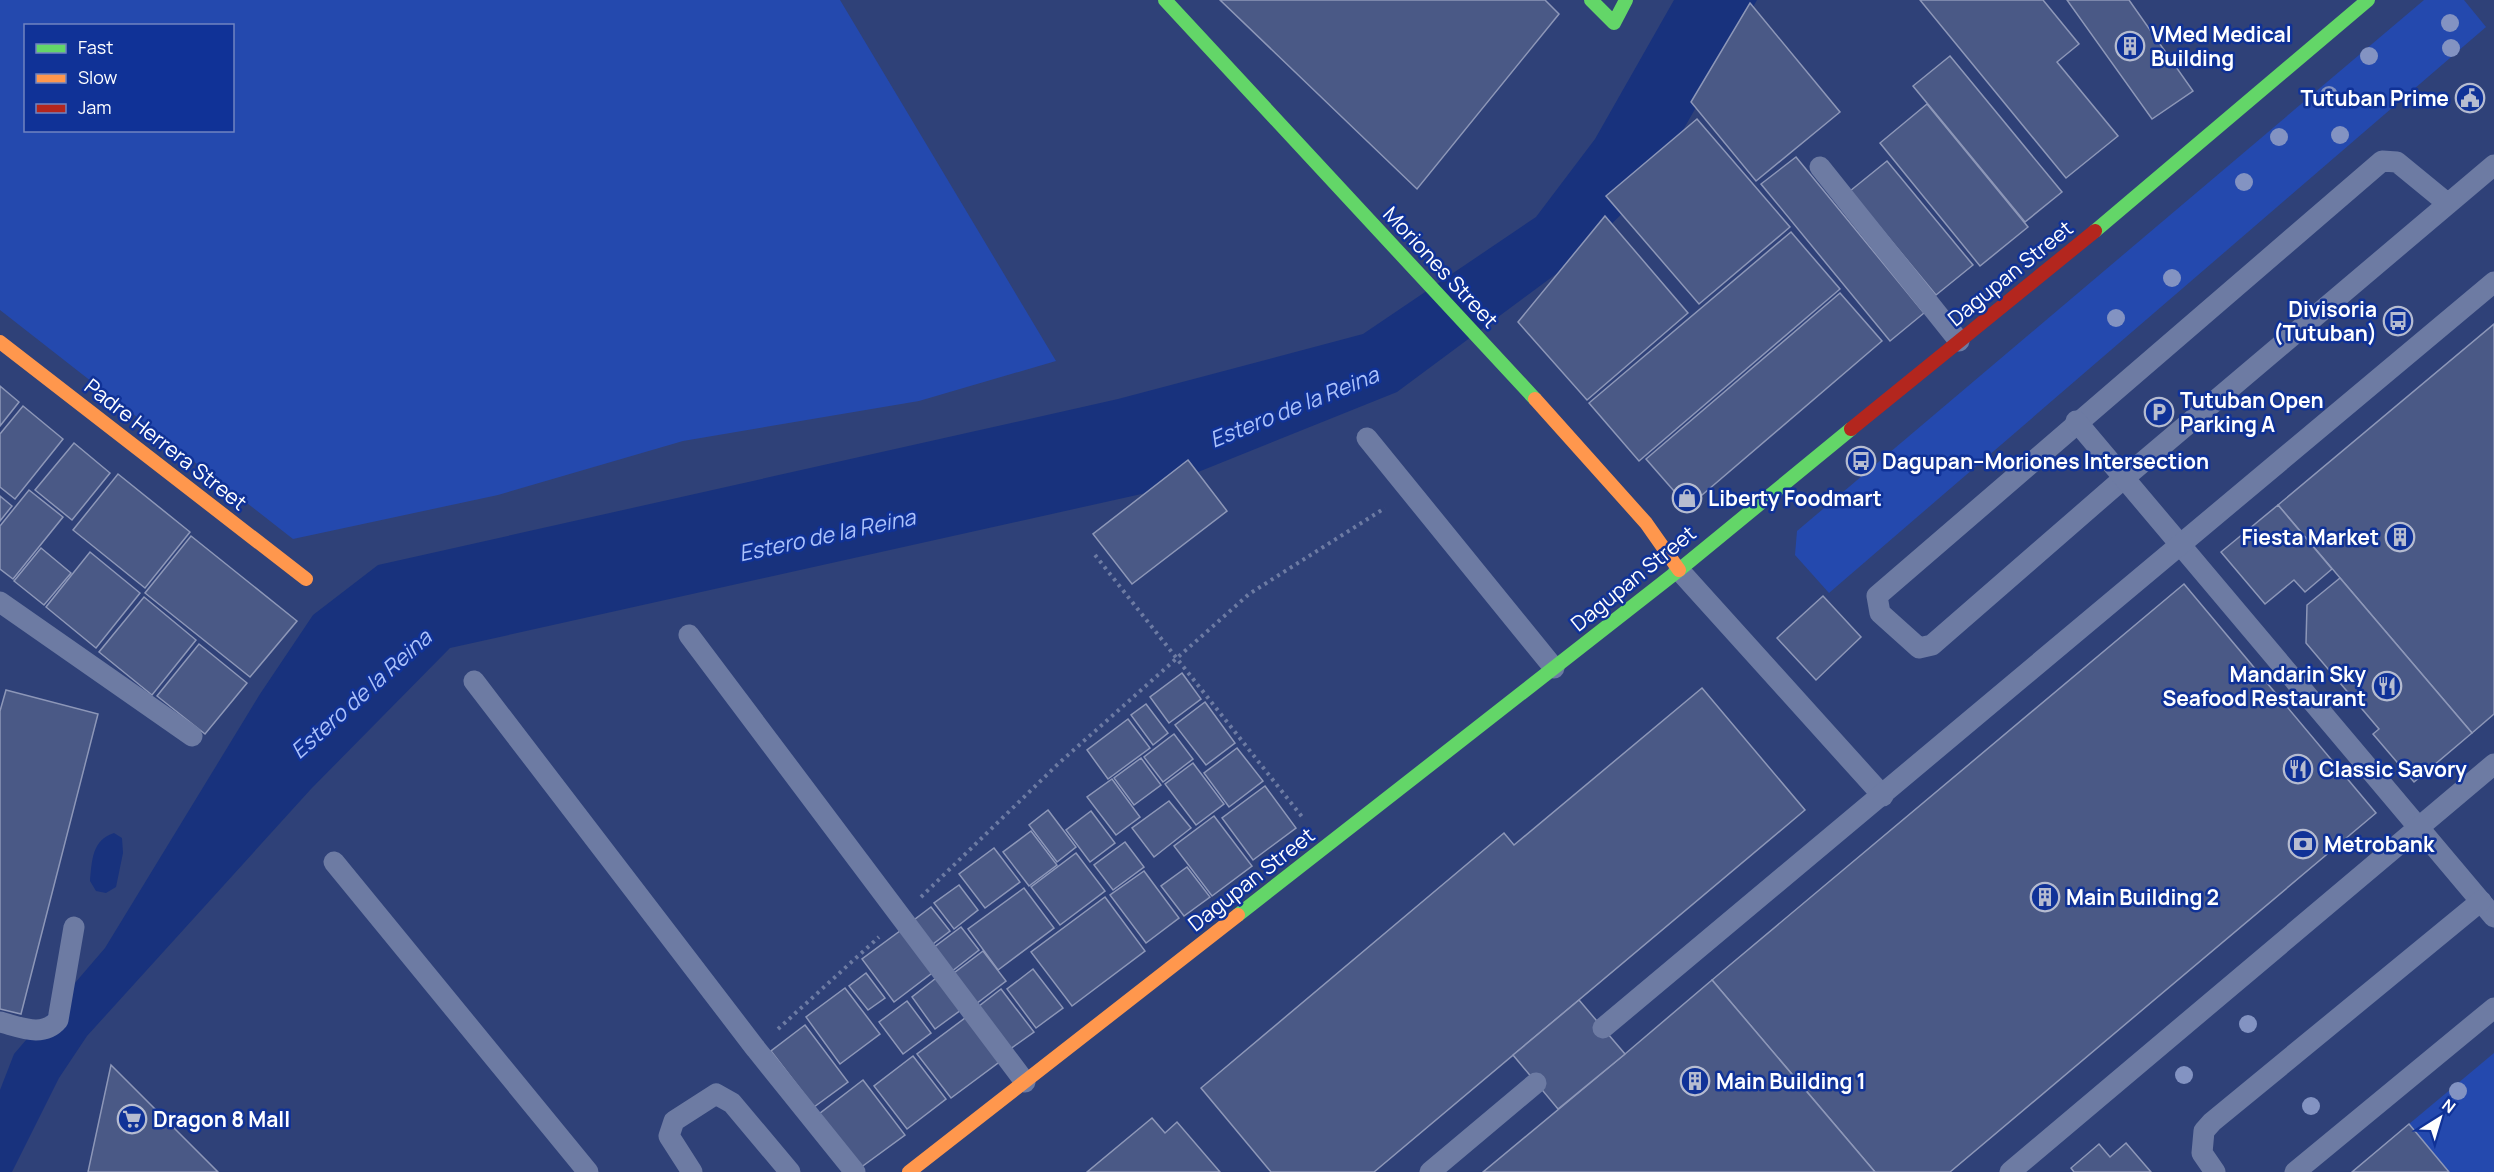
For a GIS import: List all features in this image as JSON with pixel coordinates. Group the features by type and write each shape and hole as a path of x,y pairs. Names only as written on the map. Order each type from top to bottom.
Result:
{"street":[{"name":"Moriones Street","path":"1165,0 1483,341 1646,523 1679,570"},
{"path":"1591,0 1614,23 1626,0"},
{"name":"Dagupan Street","path":"909,1172 1679,570 2185,157 2368,0"},
{"name":"Padre Herrera Street","path":"0,342 306,579"}],"lane":[{"path":"2447,203 2397,162 2382,161 2076,421 1877,596 1880,613 1919,648 1932,645 2124,478 2494,165"},
{"path":"1820,167 1959,341"},
{"path":"1603,1028 1883,796 2494,282"},
{"path":"2076,421 2487,909 2212,1122 2204,1131 2202,1153 2215,1172"},
{"path":"1367,438 1554,668"},
{"path":"1679,570 1883,796"},
{"path":"0,602 192,736"},
{"path":"689,635 1025,1082"},
{"path":"474,681 756,1049 855,1172"},
{"path":"2010,1172 2494,764"},
{"path":"334,862 588,1172"},
{"path":"0,1022 39,1031 51,1029 58,1020 74,927"},
{"path":"2295,1172 2494,1008"},
{"path":"1430,1172 1536,1083"},
{"path":"692,1172 669,1136 674,1122 717,1094 732,1103 790,1172"}],"path":[{"path":"756,1049 901,917 1058,764 1249,594 1412,492"},
{"path":"1095,555 1326,847"}],"shaded area":[{"path":"0,0 840,0 1056,361 919,401 683,441 498,495 293,539 0,310"},
{"path":"2424,0 2464,0 2486,27 1829,593 1795,555 1797,531"},
{"path":"2494,1053 2494,1172 2449,1172 2409,1124"}],"water":[{"name":"Estero de la Reina","path":"1674,0 1757,0 1653,183 1575,260 1397,392 1146,493 450,648 311,789 87,1036 59,1078 12,1172 0,1172 0,1090 14,1054 105,948 260,694 313,615 378,565 1118,399 1363,334 1536,217 1595,139"},
{"path":"114,833 122,838 123,853 116,887 106,893 96,891 90,881 94,852 101,840"}],"building":[{"path":"1220,0 1545,0 1559,14 1417,189"},
{"path":"1920,0 2043,0 2079,44 2057,62 2118,136 2066,178"},
{"name":"VMed Medical Building","path":"2067,0 2129,0 2193,91 2152,119"},
{"path":"1750,3 1840,112 1756,181 1691,102"},
{"path":"1950,56 2062,192 2025,222 1913,86"},
{"path":"1927,104 2028,227 1980,266 1880,143"},
{"path":"1697,119 1790,227 1699,304 1606,196"},
{"path":"1796,157 1924,313 1890,341 1761,184"},
{"path":"1887,161 1973,265 1936,295 1850,191"},
{"path":"1605,216 1688,313 1587,400 1518,322"},
{"path":"1791,232 1840,289 1639,461 1589,403"},
{"path":"1840,293 1882,341 1688,507 1646,459"},
{"name":"Fiesta Market","path":"2494,324 2494,714 2472,733 2278,505"},
{"path":"0,386 19,402 0,426"},
{"path":"23,406 63,439 15,499 0,487 0,434"},
{"path":"74,443 110,473 72,520 35,490"},
{"path":"1188,460 1227,511 1132,584 1093,534"},
{"path":"118,474 190,532 145,588 73,530"},
{"path":"29,490 63,517 13,579 0,569 0,526"},
{"path":"0,496 12,506 0,521"},
{"path":"2278,505 2332,569 2305,592 2294,580 2265,604 2221,552"},
{"path":"191,536 297,621 250,677 145,593"},
{"path":"41,548 71,573 44,605 14,581"},
{"path":"90,552 140,593 96,648 46,607"},
{"name":"Mandarin Sky Seafood Restaurant","path":"2340,578 2472,733 2414,782 2373,734 2379,729 2306,643 2307,605"},
{"name":"Main Building 2","path":"2184,584 2376,813 1950,1172 1875,1172 1712,980"},
{"path":"1823,596 1861,637 1816,680 1777,638"},
{"path":"144,597 196,640 152,695 99,652"},
{"path":"199,644 247,683 205,734 157,696"},
{"path":"1182,673 1201,699 1169,723 1150,697"},
{"path":"1702,688 1805,810 1374,1172 1271,1172 1201,1088 1504,833 1514,845"},
{"path":"6,690 98,714 21,1014 0,1009 0,711"},
{"path":"1205,702 1235,743 1206,765 1175,725"},
{"path":"1146,704 1168,733 1153,745 1131,715"},
{"path":"1128,719 1150,748 1108,779 1087,750"},
{"path":"1174,734 1193,759 1163,782 1144,757"},
{"path":"1237,748 1263,781 1229,807 1204,773"},
{"path":"1141,758 1161,785 1134,805 1114,778"},
{"path":"1193,763 1224,804 1196,825 1165,784"},
{"path":"1112,779 1140,817 1116,835 1087,797"},
{"path":"1265,786 1296,828 1253,860 1222,818"},
{"path":"1169,801 1191,828 1154,857 1132,828"},
{"path":"1048,810 1076,847 1057,862 1029,825"},
{"path":"1091,811 1115,843 1090,862 1066,830"},
{"path":"1214,816 1252,866 1212,896 1174,846"},
{"path":"1031,831 1057,865 1029,886 1003,852"},
{"path":"1125,842 1144,867 1113,890 1094,865"},
{"path":"994,848 1020,882 985,908 959,874"},
{"path":"1076,853 1105,891 1060,925 1031,887"},
{"path":"1187,867 1210,897 1184,916 1161,886"},
{"path":"1144,871 1179,918 1146,943 1110,895"},
{"path":"959,885 978,910 954,929 934,903"},
{"path":"1024,888 1054,928 998,970 968,929"},
{"path":"1105,897 1145,951 1072,1006 1031,952"},
{"path":"931,907 950,931 929,947 910,923"},
{"path":"961,927 979,950 951,972 933,948"},
{"path":"904,928 936,970 894,1002 862,959"},
{"path":"983,951 1006,981 972,1007 950,976"},
{"path":"1033,969 1063,1008 1036,1028 1007,989"},
{"path":"866,973 885,998 868,1010 849,986"},
{"path":"940,975 965,1007 935,1029 912,997"},
{"name":"Main Building 1","path":"1712,980 1875,1172 1483,1172 1625,1054"},
{"path":"845,988 880,1034 840,1064 806,1017"},
{"path":"1001,989 1034,1032 1006,1052 974,1010"},
{"path":"1579,1000 1625,1054 1558,1109 1513,1055"},
{"path":"907,1001 931,1033 903,1054 879,1022"},
{"path":"969,1015 1002,1060 951,1098 917,1054"},
{"path":"805,1025 848,1082 814,1107 771,1051"},
{"path":"913,1056 946,1099 907,1129 874,1086"},
{"name":"Dragon 8 Mall","path":"111,1065 218,1172 88,1172"},
{"path":"863,1080 905,1135 860,1168 819,1114"},
{"path":"1152,1118 1165,1133 1177,1122 1220,1172 1087,1172"},
{"path":"2409,1124 2449,1172 2352,1172"},
{"path":"2126,1143 2151,1172 2074,1172 2071,1168 2099,1144 2110,1157"}],"traffic: fast":[{"path":"1165,0 1535,399"},
{"path":"1591,0 1614,23 1626,0"},
{"path":"2095,231 2368,0"},
{"path":"1238,915 1679,570 1851,429"}],"traffic: slow":[{"path":"0,342 306,579"},
{"path":"1535,399 1646,523 1679,570"},
{"path":"909,1172 1238,915"}],"traffic: jam":[{"path":"1851,429 2095,231"}],"place":[{"name":"VMed Medical Building","path":"2130,46"},
{"name":"Tutuban Prime","path":"2470,98"},
{"name":"Divisoria (Tutuban)","path":"2398,321"},
{"name":"Tutuban Open Parking A","path":"2159,412"},
{"name":"Dagupan–Moriones Intersection","path":"1861,461"},
{"name":"Liberty Foodmart","path":"1687,498"},
{"name":"Fiesta Market","path":"2400,537"},
{"name":"Mandarin Sky Seafood Restaurant","path":"2387,686"},
{"name":"Classic Savory","path":"2298,769"},
{"name":"Metrobank","path":"2303,844"},
{"name":"Main Building 2","path":"2045,897"},
{"name":"Main Building 1","path":"1695,1081"},
{"name":"Dragon 8 Mall","path":"132,1119"}]}
